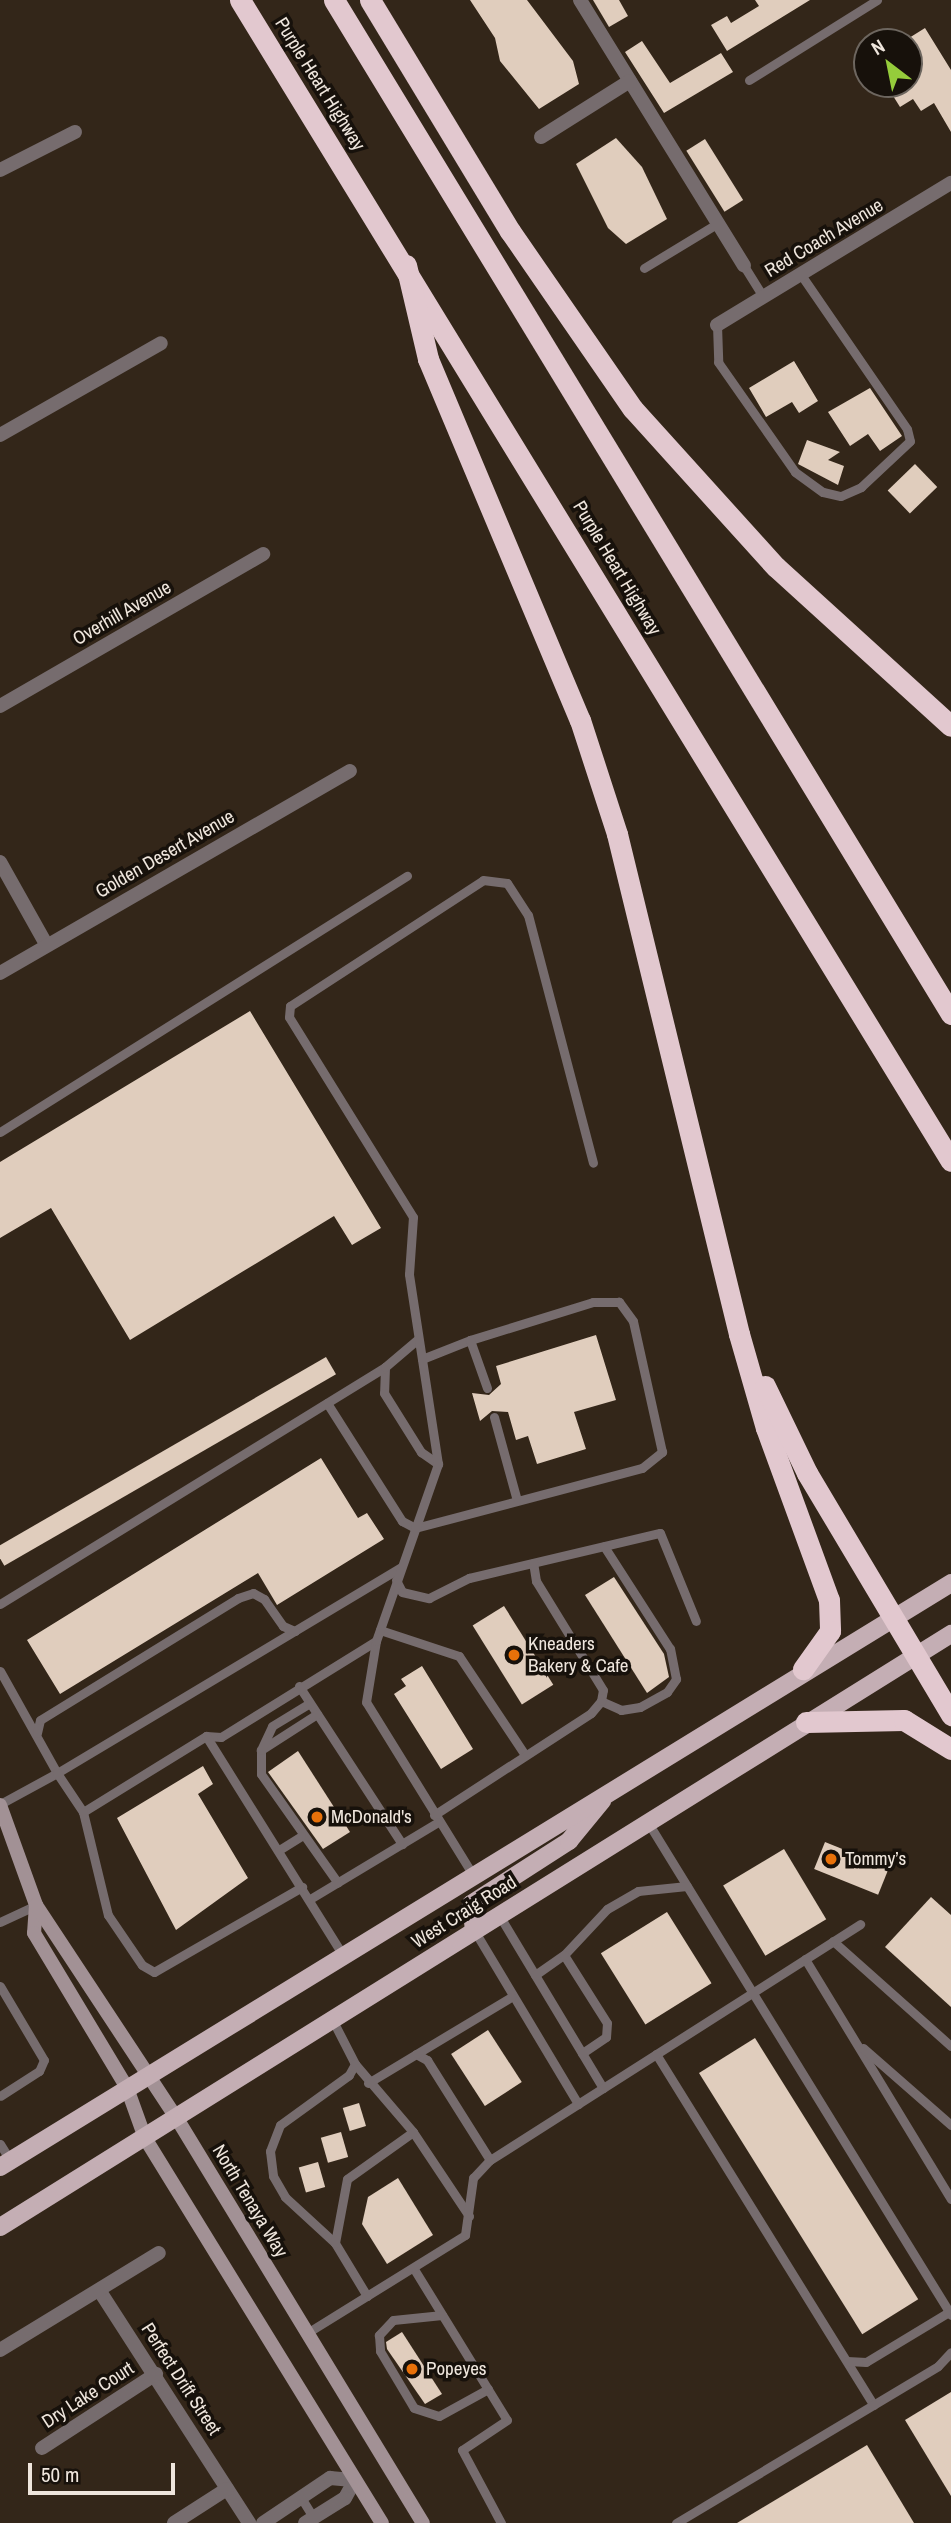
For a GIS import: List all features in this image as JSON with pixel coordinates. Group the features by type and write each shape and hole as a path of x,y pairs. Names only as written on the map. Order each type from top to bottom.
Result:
{"highway":[{"name":"Purple Heart Highway","path":"240,0 406,265 951,1161"},
{"path":"334,0 951,1014"},
{"path":"370,0 510,231 633,409 776,567 951,726"},
{"path":"406,265 428,359 580,720 617,834 739,1334 831,1608 830,1631 803,1670"},
{"path":"739,1334 807,1473 951,1715"},
{"path":"806,1722 904,1720 951,1749"}],"main road":[{"name":"West Craig Road","path":"5,2163 803,1670 951,1583"},
{"name":"West Craig Road","path":"0,2227 951,1634"},
{"path":"474,1930 471,1904 569,1841 613,1788"},
{"name":"North Tenaya Way","path":"0,1805 36,1905 34,1933 127,2088 145,2138 382,2523"},
{"name":"North Tenaya Way","path":"36,1905 54,1923 145,2077 176,2116 423,2523"}],"street":[{"path":"580,0 744,265"},
{"path":"541,137 630,81"},
{"path":"0,170 75,132"},
{"name":"Red Coach Avenue","path":"717,325 951,183"},
{"path":"0,435 162,343"},
{"name":"Overhill Avenue","path":"0,706 263,554"},
{"name":"Golden Desert Avenue","path":"0,973 46,944 350,771"},
{"path":"0,862 46,944"},
{"path":"0,2350 101,2293 159,2253"},
{"name":"Perfect Drift Street","path":"101,2293 156,2374 249,2523"},
{"name":"Dry Lake Court","path":"42,2448 156,2374"},
{"path":"263,2523 330,2478 355,2480 345,2498 309,2520"},
{"path":"174,2523 227,2489"}],"lane":[{"path":"749,80 877,0"},
{"path":"644,268 718,223"},
{"path":"744,265 763,297"},
{"path":"717,325 718,362 795,472 823,492 841,496 861,487 910,441 907,429 801,275"},
{"path":"0,1132 407,876"},
{"path":"472,1875 366,1702 376,1640 438,1464 409,1274 413,1217 289,1017 290,1006 483,880 507,883 528,915 593,1163"},
{"path":"327,1403 402,1521 415,1528 516,1497 642,1468 662,1452 633,1321 620,1302 609,1299 470,1340 422,1359"},
{"path":"0,1604 385,1367 418,1339"},
{"path":"470,1340 487,1388"},
{"path":"385,1367 384,1393 421,1452 438,1464"},
{"path":"494,1417 516,1497"},
{"path":"396,1580 402,1592 429,1598 470,1578 660,1534 696,1621"},
{"path":"601,1701 621,1710 640,1707 667,1692 676,1679 670,1649 604,1546"},
{"path":"310,1899 401,1844 601,1701 603,1690 536,1581 533,1563"},
{"path":"0,1805 400,1568"},
{"path":"37,1733 40,1720 238,1598 253,1593 264,1599 283,1626 295,1630"},
{"path":"380,1630 459,1656 525,1755"},
{"path":"83,1812 206,1737 221,1737 376,1640"},
{"path":"0,1671 57,1773 83,1812 108,1915 142,1965 154,1972 302,1887"},
{"path":"299,1686 401,1844"},
{"path":"310,1703 272,1726 261,1750 261,1774 301,1836 338,1882"},
{"path":"261,1750 317,1714"},
{"path":"206,1737 343,1955"},
{"path":"648,1821 950,2313 866,2362 846,2360"},
{"path":"279,1850 301,1836"},
{"path":"535,1975 564,1955 617,1903 638,1891 687,1886"},
{"path":"0,1923 36,1905"},
{"path":"499,1915 603,2088"},
{"path":"307,2333 414,2269 464,2235 473,2178 490,2160 860,1924"},
{"path":"474,1930 578,2104"},
{"path":"833,1941 951,2046"},
{"path":"564,1955 607,2023 606,2037 582,2053"},
{"path":"804,1959 951,2199"},
{"path":"0,1986 44,2060 39,2071 0,2096"},
{"path":"368,2083 512,1997"},
{"path":"332,2019 368,2083 413,2132 468,2216"},
{"path":"855,2041 951,2125"},
{"path":"416,2054 427,2060 490,2160"},
{"path":"656,2054 873,2405"},
{"path":"355,2063 349,2075 280,2125 271,2151 273,2176 285,2197 335,2244 368,2296"},
{"path":"335,2244 347,2179 413,2132"},
{"path":"0,2144 5,2163"},
{"path":"414,2269 507,2420 462,2450 501,2523"},
{"path":"442,2315 393,2320 379,2335 380,2351 414,2408 439,2416 488,2389"},
{"path":"676,2523 873,2405 951,2353"},
{"path":"300,2496 309,2520"}],"building":[{"path":"470,0 527,0 573,61 579,84 539,109 500,61 495,38"},
{"path":"593,0 619,0 628,16 609,27"},
{"path":"755,0 810,0 727,51 711,25 727,16 731,23 759,6"},
{"path":"925,28 951,70 951,132 934,103 921,111 913,99 900,107 894,98 923,98"},
{"path":"642,41 670,83 721,53 733,72 664,113 625,52"},
{"path":"616,138 642,167 667,219 626,244 608,228 576,164"},
{"path":"705,139 743,200 724,212 686,151"},
{"path":"794,361 818,401 799,413 792,402 766,417 749,388"},
{"path":"870,388 902,436 880,451 868,434 850,446 828,412"},
{"path":"807,440 840,452 828,460 844,466 838,485 798,464"},
{"path":"915,464 937,487 910,513 888,490"},
{"path":"250,1011 381,1228 352,1245 334,1216 130,1340 51,1208 0,1238 0,1162"},
{"path":"596,1335 616,1400 574,1412 586,1449 537,1464 528,1436 516,1440 508,1412 492,1411 480,1421 472,1393 489,1395 501,1384 496,1366"},
{"path":"326,1357 336,1374 4,1566 0,1558 0,1545"},
{"path":"321,1458 358,1518 367,1513 384,1539 277,1605 258,1573 60,1694 27,1640"},
{"path":"614,1577 664,1654 669,1677 647,1693 585,1595"},
{"name":"Kneaders Bakery & Cafe","path":"504,1606 553,1685 522,1704 473,1626"},
{"path":"422,1666 473,1749 441,1769 394,1694 406,1686 401,1679"},
{"name":"McDonald's","path":"298,1751 350,1832 323,1849 268,1772"},
{"path":"203,1766 213,1784 198,1794 248,1878 176,1930 117,1818"},
{"path":"825,1842 889,1868 878,1895 814,1869"},
{"path":"784,1849 826,1919 765,1956 723,1886"},
{"path":"931,1897 951,1915 951,2007 885,1947"},
{"path":"667,1912 712,1983 645,2025 601,1953"},
{"path":"488,2030 522,2082 485,2106 451,2054"},
{"path":"755,2038 918,2299 862,2334 699,2073"},
{"path":"359,2103 366,2126 350,2131 343,2108"},
{"path":"341,2132 348,2157 328,2163 321,2138"},
{"path":"318,2162 325,2187 306,2193 299,2168"},
{"path":"398,2178 433,2235 387,2264 362,2224 368,2197"},
{"name":"Popeyes","path":"402,2332 442,2394 425,2404 387,2349 386,2342"},
{"path":"951,2392 951,2496 905,2420"},
{"path":"867,2445 914,2523 737,2523"}],"place":[{"name":"Kneaders Bakery & Cafe","path":"514,1655"},
{"name":"McDonald's","path":"317,1817"},
{"name":"Tommy’s","path":"831,1859"},
{"name":"Popeyes","path":"412,2369"}]}
